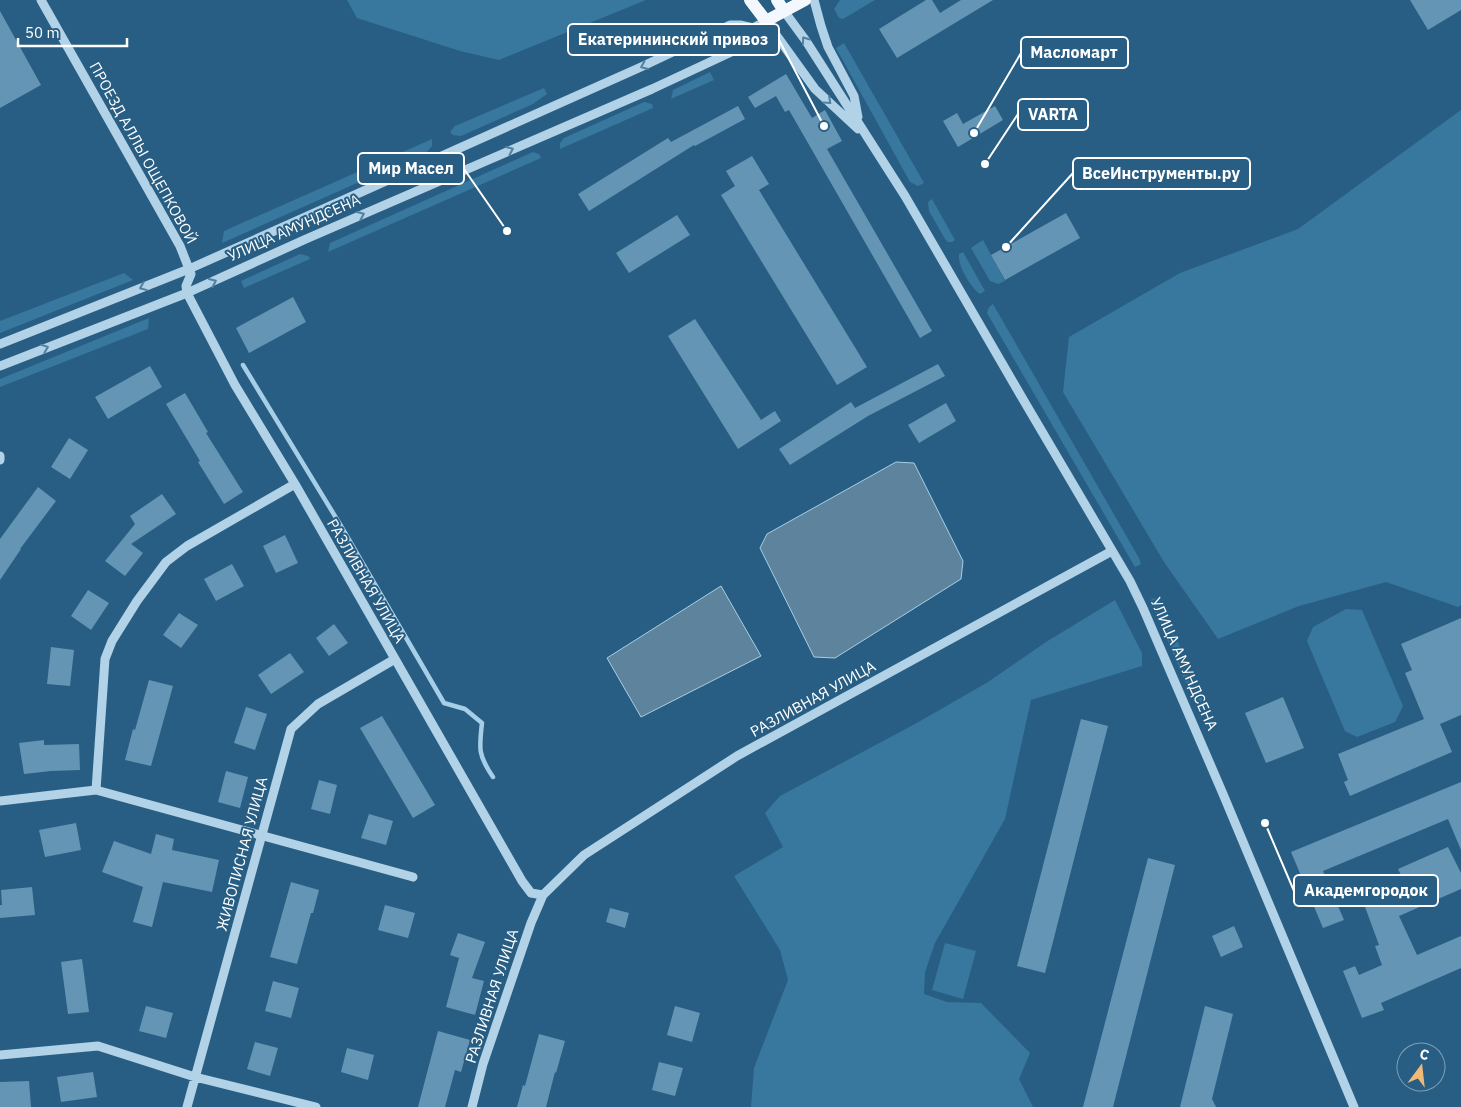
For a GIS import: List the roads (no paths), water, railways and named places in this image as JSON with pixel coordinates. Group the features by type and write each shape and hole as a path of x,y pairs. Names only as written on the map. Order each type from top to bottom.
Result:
{"main road":[{"path":"750,0 766,21"},
{"name":"УЛИЦА АМУНДСЕНА","path":"766,21 780,5 805,0"}],"street":[{"name":"ПРОЕЗД АЛЛЫ ОЩЕПКОВОЙ","path":"41,0 180,246 189,269"},
{"path":"814,0 828,47 854,96 860,125"},
{"path":"780,5 806,41 868,138"},
{"name":"УЛИЦА АМУНДСЕНА","path":"0,366 187,294 306,239 652,89 742,47 748,40 753,28 766,21"},
{"path":"766,21 815,89 868,138"},
{"name":"УЛИЦА АМУНДСЕНА","path":"0,344 189,269 641,67 730,25 753,28"},
{"name":"УЛИЦА АМУНДСЕНА","path":"868,138 941,256 1143,608 1354,1107"},
{"path":"187,294 186,286 191,274 189,269"},
{"name":"РАЗЛИВНАЯ УЛИЦА","path":"187,294 235,385 295,484 522,881 531,893 543,895"},
{"path":"96,790 105,659 112,641 132,609 166,562 187,546 295,484"},
{"name":"РАЗЛИВНАЯ УЛИЦА","path":"472,1107 487,1055 531,923 543,895 584,855 737,756 1112,551"},
{"name":"ЖИВОПИСНАЯ УЛИЦА","path":"187,1107 290,729 318,704 395,659"},
{"path":"0,801 96,790 413,877"},
{"path":"0,1055 98,1046 195,1077 316,1107"}],"waterway":[{"path":"243,365 341,526 444,703 465,709 482,723 480,739 482,757 493,777"}],"place":[{"name":"Екатерининский привоз","path":"824,126"},
{"name":"Масломарт","path":"974,133"},
{"name":"VARTA","path":"985,164"},
{"name":"Мир Масел","path":"507,231"},
{"name":"ВсеИнструменты.ру","path":"1006,247"},
{"name":"Академгородок","path":"1265,823"}]}
